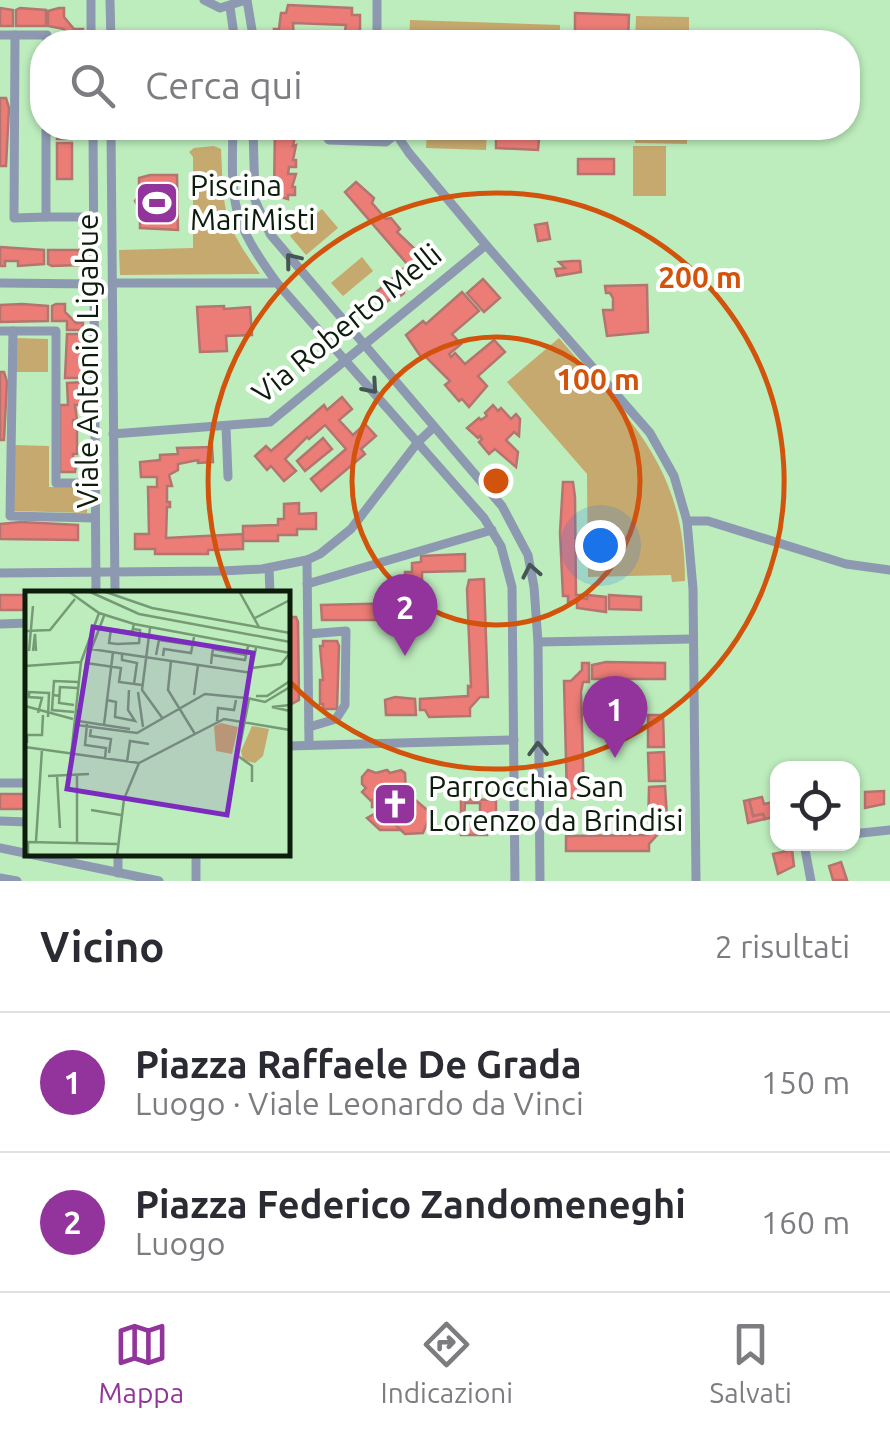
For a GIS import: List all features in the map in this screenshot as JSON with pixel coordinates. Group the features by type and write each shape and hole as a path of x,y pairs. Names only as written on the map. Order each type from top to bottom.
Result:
{"street":[{"path":"91,0 92,30"},
{"path":"110,0 111,30"},
{"path":"204,0 213,6 230,7 246,0 252,30"},
{"path":"377,0 377,30"},
{"path":"230,7 233,30"},
{"path":"0,34 30,35"},
{"path":"16,35 14,218 94,217"},
{"path":"46,140 46,217"},
{"name":"Viale Antonio Ligabue","path":"93,140 96,591"},
{"name":"Viale Antonio Ligabue","path":"112,140 116,591"},
{"path":"232,140 236,212 249,243 278,282 484,518 501,546 512,587 515,881"},
{"path":"253,140 253,186 262,220 329,305 502,506 528,555 538,642 540,881"},
{"path":"335,140 387,140"},
{"path":"401,140 486,245 650,433 674,476 687,521 692,584 696,881"},
{"name":"Via Roberto Melli","path":"113,434 270,422 486,245"},
{"path":"113,283 278,282"},
{"path":"0,283 95,284"},
{"path":"311,320 329,305"},
{"path":"0,332 56,330 56,483 95,483"},
{"path":"12,331 10,516 95,518"},
{"path":"226,427 228,477"},
{"path":"0,573 269,568 307,560 351,529 418,442 434,428"},
{"path":"484,518 502,506"},
{"path":"687,521 708,521 846,564 890,570"},
{"path":"307,584 492,530"},
{"path":"307,560 309,745"},
{"path":"269,568 270,591"},
{"path":"0,624 25,623"},
{"path":"308,634 346,631 345,705 336,719 309,728"},
{"path":"538,642 692,639"},
{"path":"514,669 538,668"},
{"path":"290,746 514,740"},
{"path":"0,821 25,822"},
{"path":"514,830 539,828"},
{"path":"860,833 890,830"},
{"path":"0,848 25,852"},
{"path":"805,851 811,881"},
{"path":"51,856 158,881"},
{"path":"99,856 100,870"},
{"path":"118,856 118,873"},
{"path":"0,878 17,881"}],"shaded area":[{"path":"636,16 689,17 689,30 635,30"},
{"path":"410,20 560,25 560,30 410,30"},
{"path":"426,140 486,140 486,150 426,148"},
{"path":"635,140 687,140 687,144"},
{"path":"214,146 221,149 227,216 260,274 120,275 119,250 193,248 193,157 189,152"},
{"path":"633,146 666,146 666,196 633,196"},
{"path":"322,209 338,228 306,255 290,236"},
{"path":"362,257 373,271 343,296 331,283"},
{"path":"16,338 48,339 48,372 16,372"},
{"path":"559,338 630,420 664,475 682,541 685,581 672,582 671,575 588,577 587,474 507,382"},
{"path":"14,445 49,446 49,487 87,487 87,513 13,511"}],"building":[{"path":"288,5 352,8 352,15 360,15 360,30 345,30 346,25 293,23 293,30 274,30 279,29 281,13 286,13"},
{"path":"0,8 13,10 13,26 0,26"},
{"path":"64,8 64,17 74,29 83,30 64,30 48,26 48,11"},
{"path":"16,10 46,10 46,26 16,26"},
{"path":"575,13 629,15 628,30 575,30"},
{"path":"0,98 6,98 9,108 6,166 0,166"},
{"path":"275,140 294,140 296,167 289,167 288,174 296,174 292,187 295,195 288,195 288,199 274,195"},
{"path":"496,140 539,140 538,150 496,148"},
{"path":"57,143 72,143 72,179 57,179"},
{"path":"578,159 614,159 614,174 578,174"},
{"name":"Piscina MariMisti","path":"177,175 178,230 140,228 140,210 135,201 139,196 139,178"},
{"path":"356,182 419,253 414,257 426,271 402,288 404,293 394,301 390,299 382,306 373,295 408,265 345,192"},
{"path":"547,223 550,239 538,241 535,225"},
{"path":"0,247 44,250 44,264 18,266 18,261 5,261 5,266 0,266"},
{"path":"48,250 79,250 79,265 52,266 48,264"},
{"path":"580,261 581,272 557,276 555,269 565,268 559,262"},
{"path":"483,279 500,298 484,312 467,293"},
{"path":"647,285 648,332 607,336 603,310 613,310 613,298 606,293 605,286"},
{"path":"462,292 479,311 452,334 461,344 449,354 451,357 455,353 465,364 494,340 505,352 478,376 487,386 469,407 445,385 450,381 424,355 421,357 406,335 423,321 426,324"},
{"path":"65,304 65,312 76,323 83,323 82,330 67,330 67,321 52,321 52,306"},
{"path":"0,305 48,306 48,321 0,322"},
{"path":"197,307 250,307 252,335 226,336 227,351 200,352"},
{"path":"67,334 82,334 82,378 65,378"},
{"path":"0,372 4,372 7,382 4,440 0,440"},
{"path":"84,382 83,405 75,405 77,420 73,420 77,424 75,472 60,472 60,405 68,405 67,383"},
{"path":"342,397 352,409 339,420 353,435 365,424 376,436 361,449 365,454 321,491 311,479 346,449 325,425 285,459 296,471 284,481 255,456 266,446 271,451 324,405 327,410"},
{"path":"493,405 511,419 516,414 520,419 519,436 514,432 506,440 518,452 516,467 495,449 489,454 479,442 480,436 467,428 487,416 485,413"},
{"path":"323,438 332,449 305,471 297,461"},
{"path":"212,447 213,462 178,464 178,470 169,475 172,486 167,486 170,507 166,538 243,534 243,549 208,550 208,554 155,554 155,549 135,549 135,534 149,534 148,487 157,487 157,477 141,477 140,462 178,454 177,448"},
{"path":"563,482 573,482 575,497 576,595 587,599 587,595 606,597 606,612 577,608 577,602 568,602 568,596 563,596"},
{"path":"299,503 299,514 316,513 316,529 278,535 278,541 243,541 243,526 278,525 278,519 284,519 284,504"},
{"path":"0,524 78,525 78,540 0,539"},
{"path":"465,554 465,571 422,572 422,602 414,602 413,611 404,612 405,620 322,620 321,605 404,603 405,572 412,572 412,563 421,562 421,556"},
{"path":"484,579 488,697 480,697 470,708 470,716 429,717 425,710 420,710 420,699 468,696 468,686 471,687 467,589 469,580"},
{"path":"0,595 25,595 25,610 0,610"},
{"path":"609,595 641,597 641,610 609,609"},
{"path":"290,617 296,617 298,622 299,700 290,705"},
{"path":"323,641 337,641 339,646 337,709 323,709 320,704"},
{"path":"582,663 589,663 589,682 583,682 581,692 584,798 567,798 564,681 571,681 582,670"},
{"path":"665,663 665,679 592,679 592,665"},
{"path":"415,699 416,715 386,715 385,700"},
{"path":"648,715 663,715 664,747 648,747"},
{"path":"664,752 665,781 649,781 648,753"},
{"name":"Parrocchia San Lorenzo da Brindisi","path":"368,770 405,773 406,792 430,816 423,833 405,834 382,813 376,813 372,799 362,792 366,788 362,777"},
{"path":"665,786 668,832 660,832 649,844 649,851 566,851 566,836 648,835 649,787"},
{"path":"884,791 884,804 865,808 865,792"},
{"path":"0,794 25,794 25,809 0,809"},
{"path":"762,797 764,804 770,803 770,818 765,819 763,814 753,816 749,800"},
{"path":"461,799 496,800 496,825 487,825 487,835 461,835","holes":["465,803 480,803 480,819 464,818"]},
{"path":"749,800 753,816 763,814 765,819 748,823 744,801"},
{"path":"382,813 401,830 380,830 367,818"},
{"path":"792,851 794,866 778,874 773,854"},
{"path":"841,862 847,880 833,880 829,866"}],"place":[{"name":"Piscina MariMisti","path":"157,203"},
{"name":"Piazza Federico Zandomeneghi","path":"405,656"},
{"name":"Piazza Raffaele De Grada","path":"615,758"},
{"name":"Parrocchia San Lorenzo da Brindisi","path":"395,804"}]}
